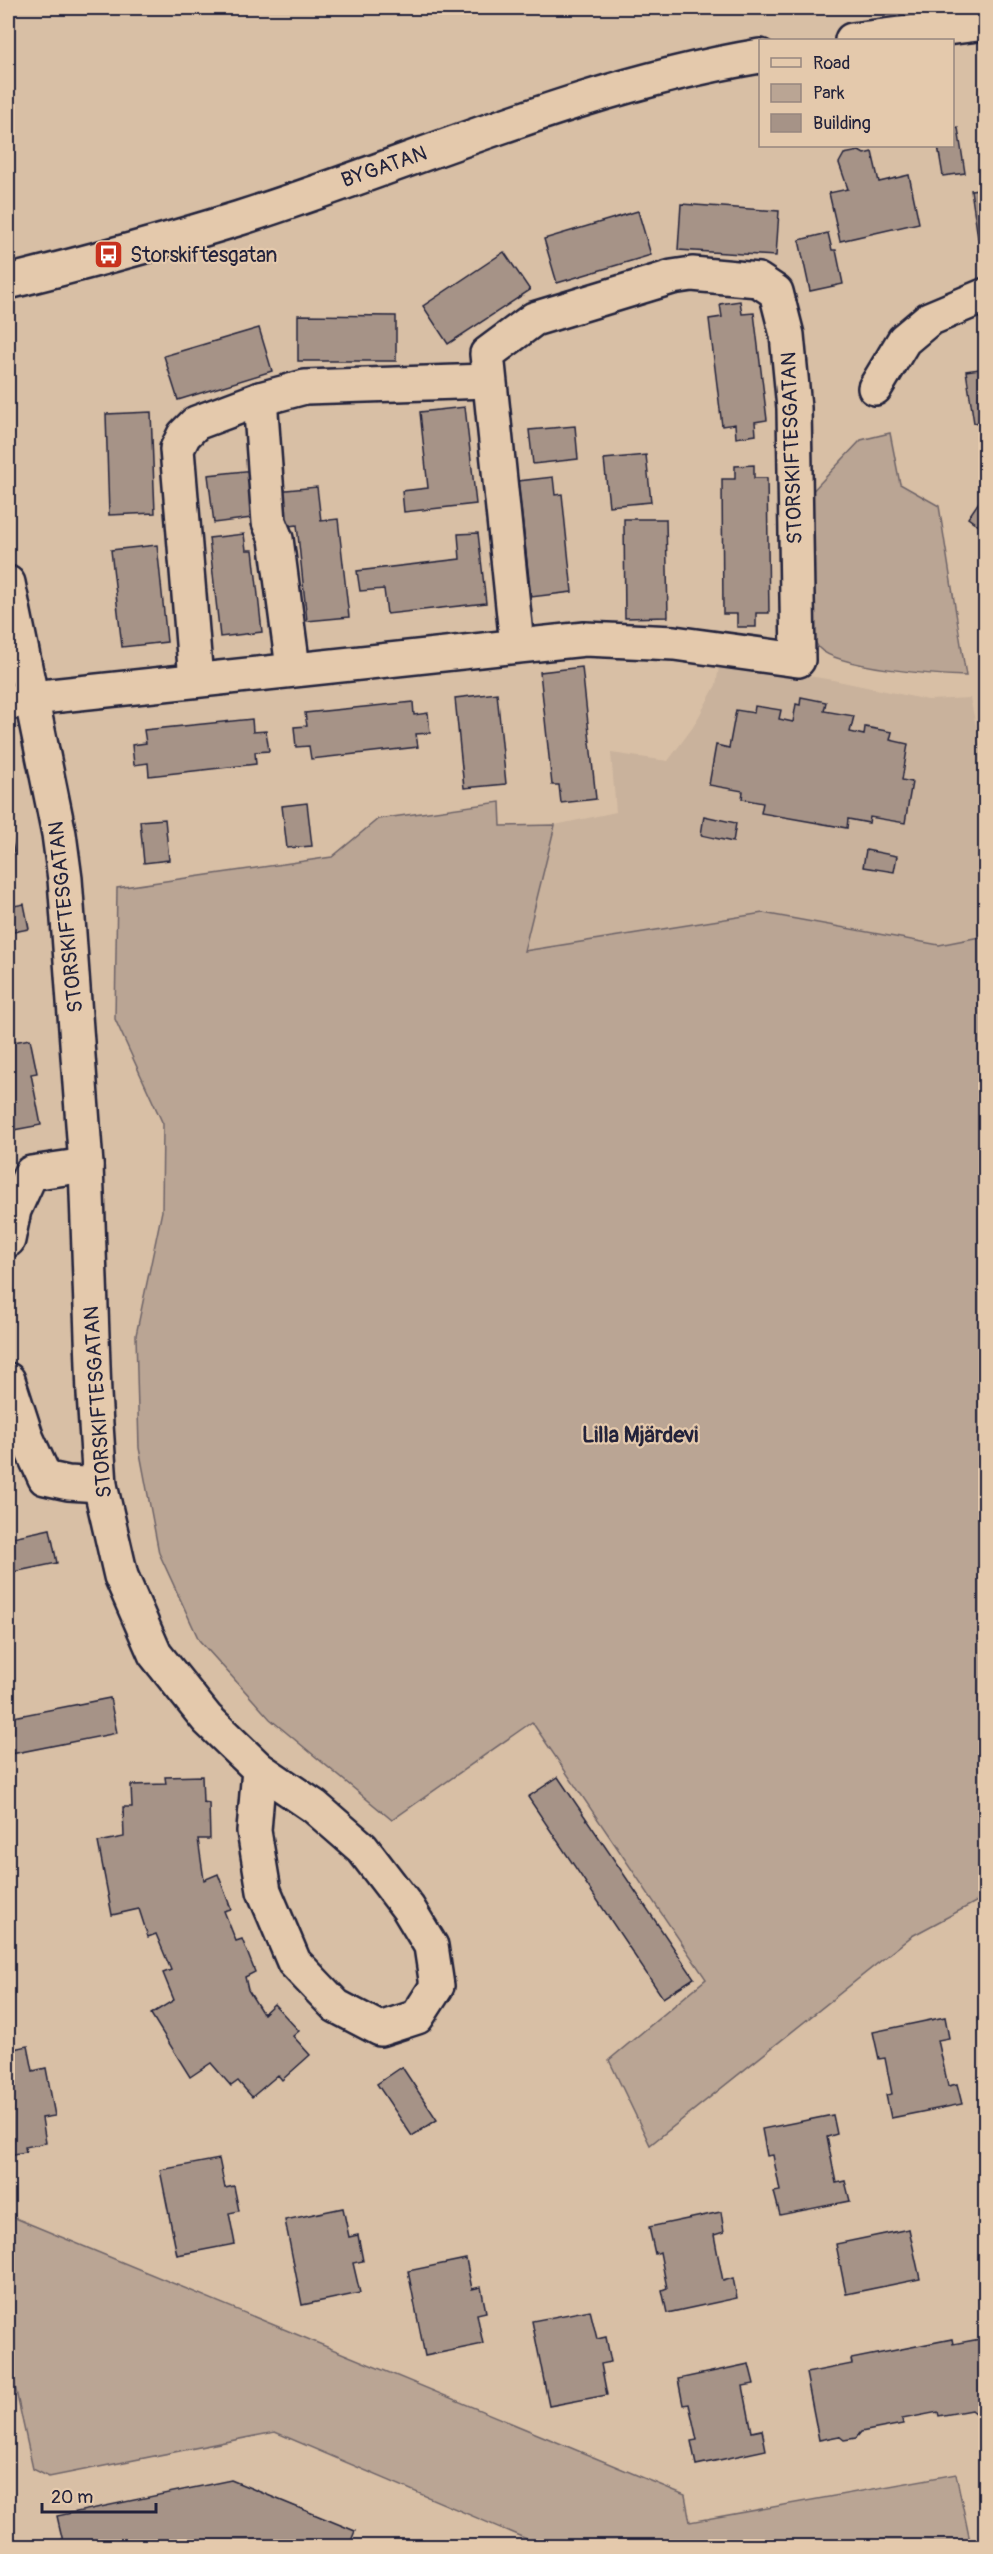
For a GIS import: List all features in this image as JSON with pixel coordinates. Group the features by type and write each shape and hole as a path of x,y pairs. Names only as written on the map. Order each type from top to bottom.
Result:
{"street":[{"path":"859,39 986,22"},
{"name":"BYGATAN","path":"8,282 241,217 483,132 617,89 759,56"},
{"name":"STORSKIFTESGATAN","path":"20,701 293,668 585,639 675,643 798,660 794,408 787,335 776,292 758,280 692,274 672,277 534,320 487,354 516,645"},
{"path":"875,388 904,340 929,319 986,295"},
{"path":"196,680 177,450 184,435 196,423 260,399 305,387 488,381"},
{"path":"260,399 269,522 276,539 293,668"},
{"name":"STORSKIFTESGATAN","path":"8,583 20,701 60,834 86,1165 94,1394 100,1485 121,1576 155,1654 207,1719 259,1769 315,1807 362,1848 408,1908 431,1946 437,1986 417,2017 380,2029 336,2006 294,1962 262,1881 254,1831 259,1769"},
{"path":"8,1240 14,1210 31,1173 86,1165"},
{"path":"8,1380 27,1439 45,1478 68,1483 100,1485"}],"shaded area":[{"path":"720,661 833,680 928,700 970,698 985,767 985,936 939,945 763,913 523,951 555,825 616,812 611,753 668,761 693,727 716,685"}],"green space":[{"path":"890,433 900,484 939,506 966,676 889,669 846,661 829,655 819,648 814,637 808,600 806,498 861,440"},
{"path":"500,802 501,826 555,825 524,951 763,913 939,945 985,936 985,1897 912,1936 650,2145 609,2060 706,1979 532,1722 392,1820 270,1719 199,1640 159,1553 139,1448 136,1335 162,1211 163,1124 115,1019 117,888 332,857 378,819"},
{"path":"8,2215 685,2495 690,2522 956,2474 971,2546 543,2546 275,2432 49,2477 33,2469 8,2354"}],"building":[{"path":"958,128 965,173 943,176 938,147 954,147 954,129"},
{"path":"859,151 864,154 872,152 879,182 909,175 919,223 840,241 829,193 848,189 839,163 844,154"},
{"path":"986,188 986,237 978,238 971,190"},
{"path":"681,204 779,211 776,256 678,250"},
{"path":"638,211 651,255 557,283 544,239"},
{"path":"828,233 832,250 836,250 843,284 810,291 799,240"},
{"path":"504,252 530,290 448,344 423,306"},
{"path":"740,301 742,314 754,313 767,420 755,422 756,435 736,438 735,424 722,426 709,319 722,317 720,304"},
{"path":"298,315 396,316 396,361 298,361"},
{"path":"259,328 272,371 178,400 164,356"},
{"path":"986,368 986,421 974,423 966,371"},
{"path":"465,407 476,504 404,512 402,491 428,488 420,412"},
{"path":"151,412 155,513 109,515 106,414"},
{"path":"575,426 578,459 533,464 529,430"},
{"path":"646,455 651,502 609,506 604,459"},
{"path":"754,465 754,478 767,478 769,613 756,613 756,627 737,627 737,614 723,614 722,479 735,479 735,466"},
{"path":"254,470 259,517 214,523 208,475"},
{"path":"553,477 555,495 562,494 572,592 531,597 518,481"},
{"path":"317,487 321,521 338,519 349,617 307,621 297,525 280,527 276,491"},
{"path":"983,496 986,498 985,530 968,518"},
{"path":"624,519 666,519 668,617 625,618"},
{"path":"478,533 486,603 387,614 384,589 360,591 357,571 460,559 458,534"},
{"path":"244,534 246,550 253,550 262,632 220,637 209,538"},
{"path":"157,545 167,642 122,647 111,550"},
{"path":"582,667 596,799 561,803 559,785 552,785 540,672"},
{"path":"497,693 506,784 464,788 455,698"},
{"path":"801,697 826,702 824,711 854,716 850,732 864,735 865,727 892,732 890,740 908,744 902,780 912,782 905,823 870,817 869,823 848,819 847,828 761,813 763,803 742,799 743,791 709,785 716,745 729,748 736,710 754,713 755,706 781,710 779,719 793,722 796,704 800,705"},
{"path":"413,702 414,715 428,713 430,733 416,734 418,747 311,759 309,746 296,747 294,727 307,726 305,713"},
{"path":"252,719 253,732 266,731 269,751 255,752 256,764 149,776 148,763 134,765 132,745 146,743 144,730"},
{"path":"307,803 312,846 287,848 282,806"},
{"path":"704,816 736,823 733,842 701,835"},
{"path":"165,819 169,860 144,863 140,821"},
{"path":"10,833 14,852 8,853 8,834"},
{"path":"866,850 897,856 894,872 863,867"},
{"path":"24,904 29,929 8,933 8,907"},
{"path":"30,1039 37,1073 31,1074 41,1125 8,1131 8,1043"},
{"path":"50,1529 57,1563 8,1573 8,1538"},
{"path":"110,1698 117,1733 11,1754 8,1718"},
{"path":"202,1776 203,1802 209,1803 210,1839 198,1839 204,1880 218,1874 231,1909 224,1911 236,1941 242,1939 255,1972 245,1977 248,1990 263,2014 274,2004 299,2031 293,2036 310,2055 282,2080 278,2075 252,2097 238,2081 231,2086 211,2063 190,2077 151,2014 174,2000 163,1973 171,1970 156,1934 148,1937 139,1909 112,1915 98,1842 124,1837 123,1807 132,1807 131,1785 166,1784 165,1777"},
{"path":"558,1777 694,1978 663,1998 528,1797"},
{"path":"945,2017 949,2038 938,2040 948,2086 957,2084 962,2104 891,2118 886,2095 892,2094 885,2058 879,2059 873,2032"},
{"path":"28,2046 33,2071 46,2068 55,2116 42,2118 46,2143 25,2147 26,2152 8,2155 8,2050"},
{"path":"402,2067 437,2120 412,2136 377,2084"},
{"path":"833,2115 837,2134 827,2137 833,2168 836,2183 845,2181 850,2201 780,2215 774,2192 780,2191 773,2155 767,2156 762,2129"},
{"path":"219,2159 225,2188 234,2186 239,2211 229,2213 235,2244 177,2255 160,2170"},
{"path":"343,2208 349,2237 358,2235 363,2261 353,2263 360,2293 302,2305 285,2220"},
{"path":"721,2212 724,2232 714,2235 723,2281 733,2278 737,2298 667,2313 662,2290 667,2288 660,2252 655,2254 649,2227"},
{"path":"909,2229 920,2279 846,2294 836,2244"},
{"path":"466,2259 472,2289 481,2287 486,2312 477,2314 483,2344 425,2356 408,2271"},
{"path":"590,2310 597,2339 606,2337 611,2362 601,2364 607,2395 549,2406 532,2321"},
{"path":"986,2338 986,2412 976,2414 971,2410 939,2416 938,2412 902,2419 903,2424 861,2432 856,2438 844,2440 839,2436 819,2440 806,2373 852,2364 851,2359 952,2339 953,2344"},
{"path":"749,2364 754,2384 743,2386 752,2432 762,2430 766,2450 696,2465 691,2441 697,2440 689,2404 683,2405 678,2379"},
{"path":"231,2480 355,2531 349,2546 64,2546 57,2516"}],"place":[{"name":"Storskiftesgatan","path":"109,255"}],"district":[{"name":"Lilla Mjärdevi","path":"640,1435"}]}
